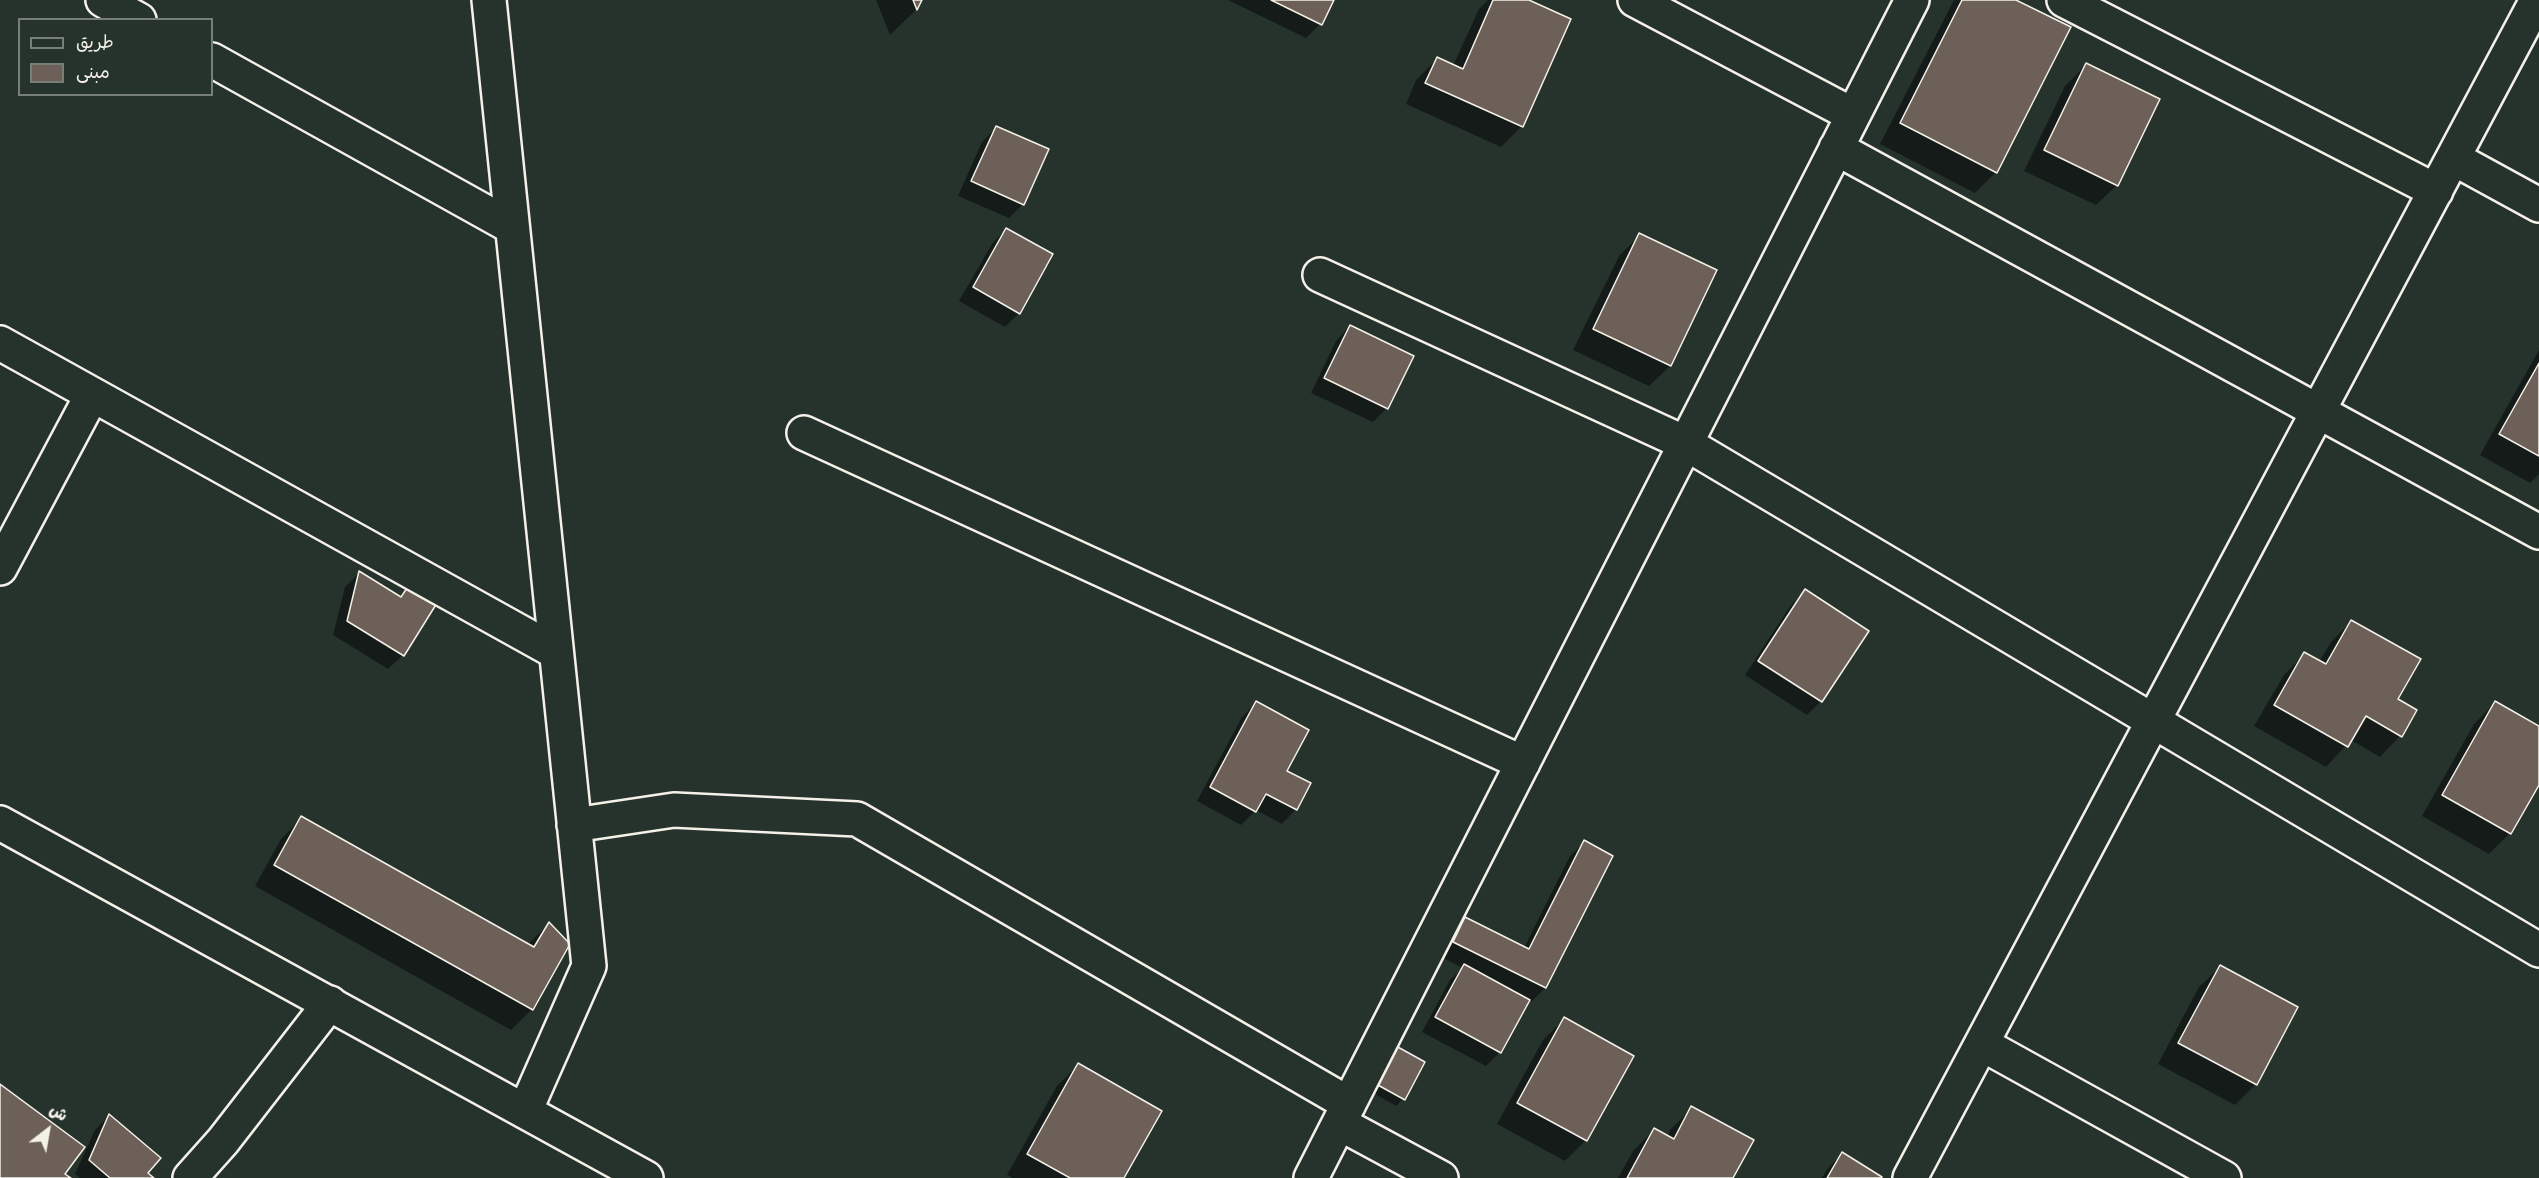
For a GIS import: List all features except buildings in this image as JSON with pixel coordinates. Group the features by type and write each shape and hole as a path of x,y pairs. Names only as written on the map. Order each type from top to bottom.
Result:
{"street":[{"path":"103,0 135,18"},
{"path":"489,0 589,966 525,1112"},
{"path":"1635,0 1853,115"},
{"path":"1311,1178 1912,0"},
{"path":"2064,0 2436,190"},
{"path":"1910,1178 2537,0"},
{"path":"213,61 512,227"},
{"path":"1836,148 2539,532"},
{"path":"2453,158 2539,205"},
{"path":"1320,275 1686,443 2539,950"},
{"path":"0,344 556,652"},
{"path":"0,568 92,395"},
{"path":"804,433 1523,763"},
{"path":"574,825 674,810 856,819 1344,1114 1441,1178"},
{"path":"0,823 646,1178"},
{"path":"190,1178 224,1141 330,1003"},
{"path":"1982,1044 2224,1178"}]}
